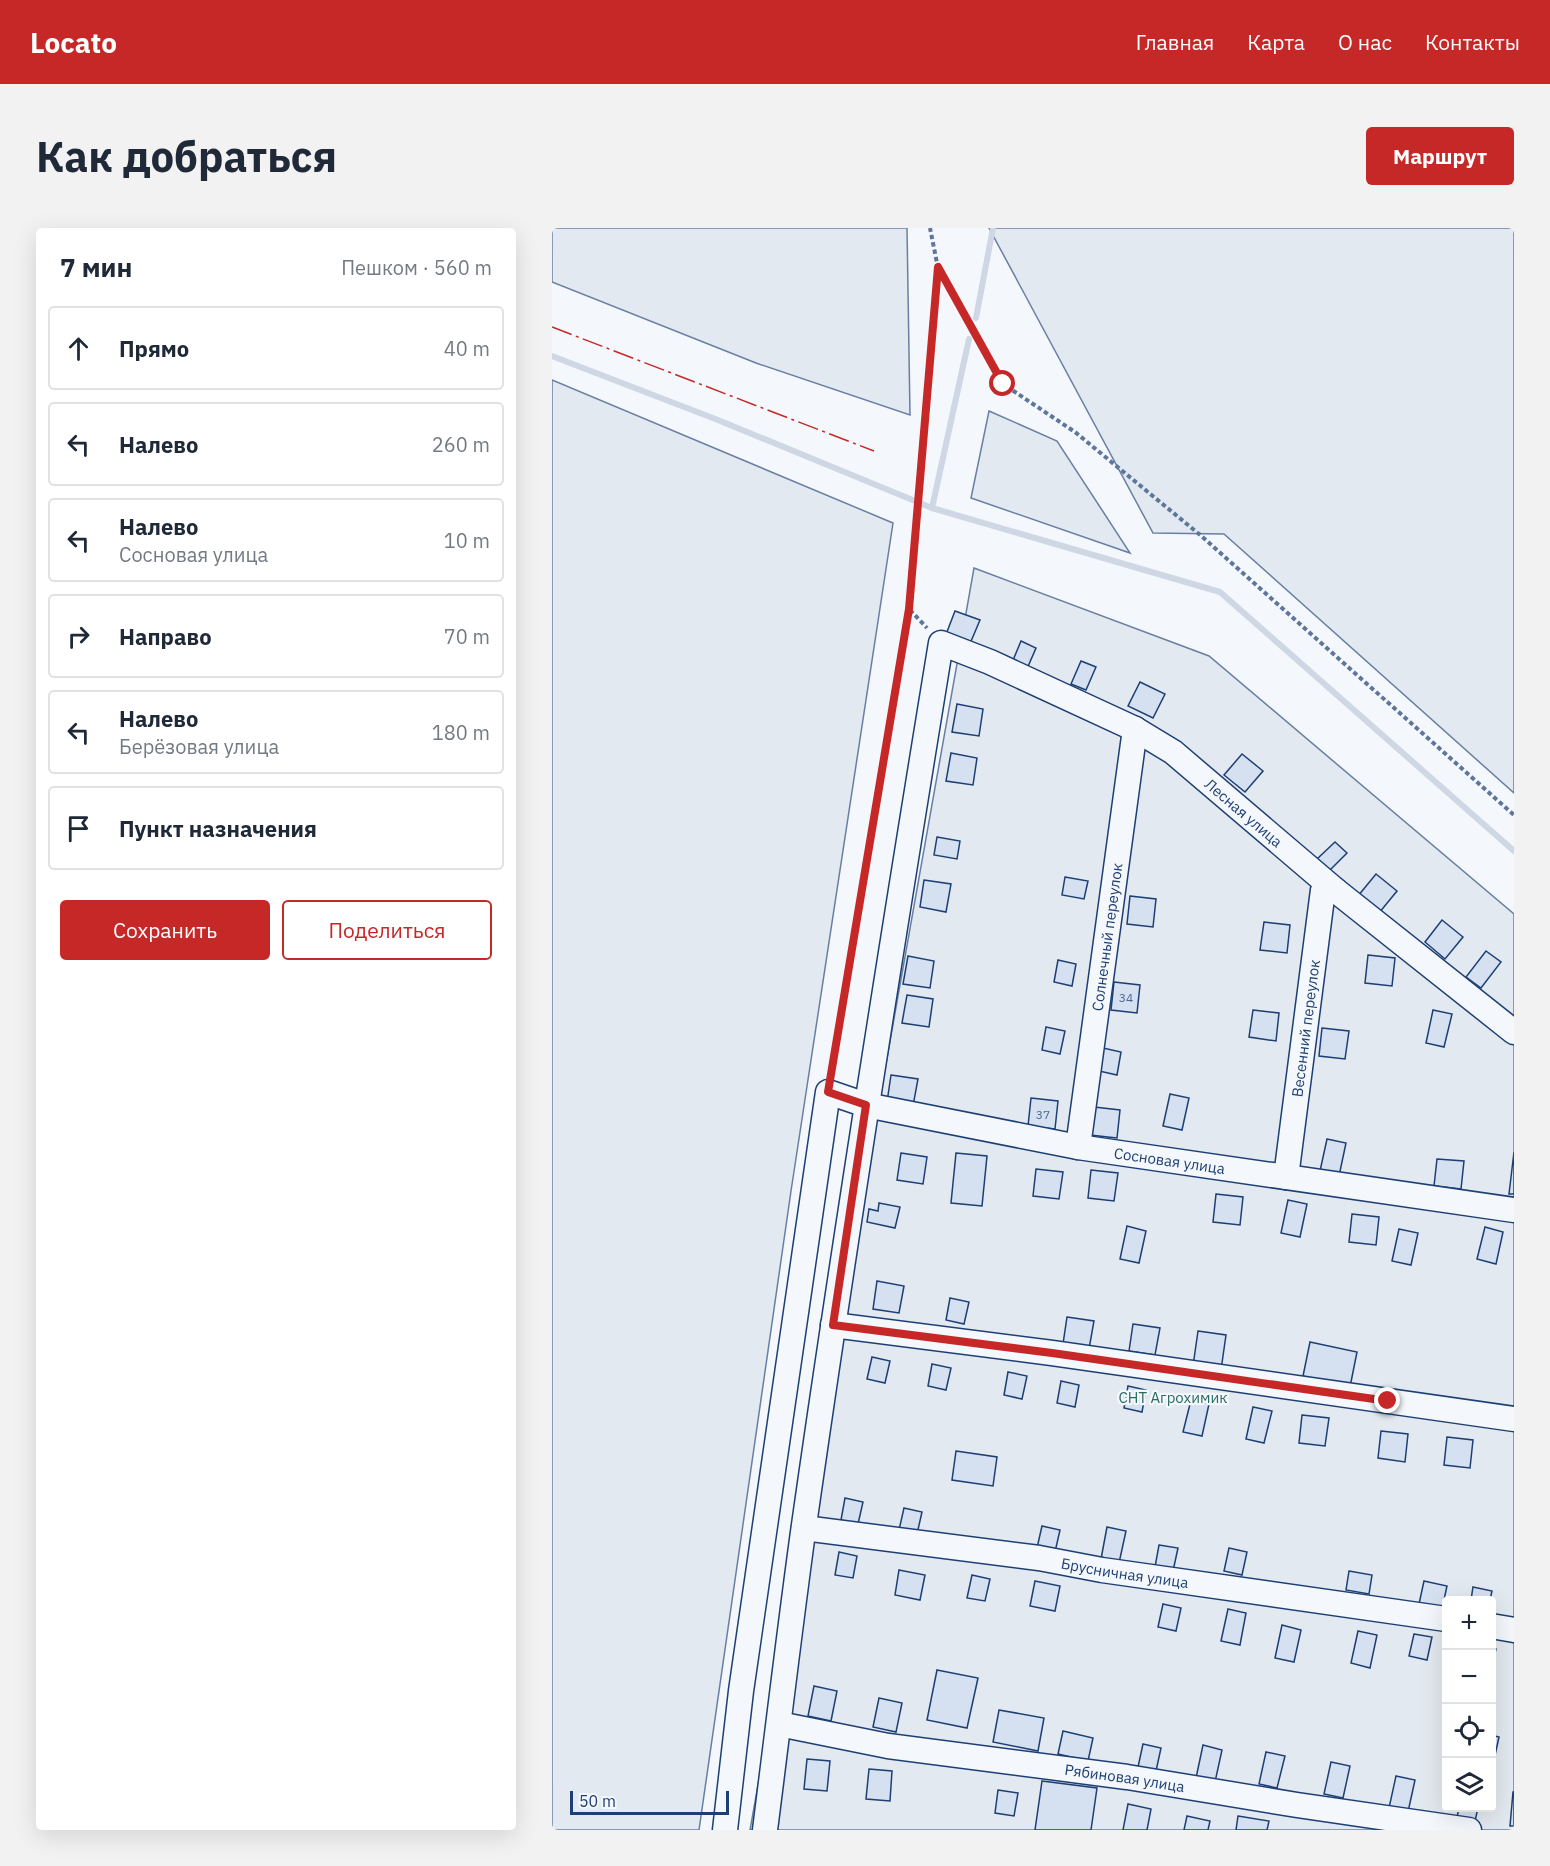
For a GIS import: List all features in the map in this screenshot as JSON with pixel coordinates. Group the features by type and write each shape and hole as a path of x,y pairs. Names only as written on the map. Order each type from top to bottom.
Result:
{"street":[{"name":"Лесная улица","path":"866,1105 941,643 990,662 1135,729 1173,752 1335,890 1514,1032"},
{"name":"Солнечный переулок","path":"1078,1147 1135,729"},
{"name":"Весенний переулок","path":"1286,1177 1323,890 1335,890"},
{"name":"Сосновая улица","path":"828,1092 866,1105 1078,1147 1514,1210"},
{"path":"725,1830 741,1691 828,1092"},
{"path":"765,1830 804,1528 866,1105"},
{"path":"833,1325 1075,1356 1514,1419"},
{"name":"Брусничная улица","path":"804,1528 1039,1558 1102,1570 1442,1618"},
{"path":"1496,1627 1514,1630"},
{"name":"Рябиновая улица","path":"779,1724 888,1746 1127,1777 1468,1830"}],"path":[{"path":"828,1092 909,609 938,267 930,228"},
{"path":"938,267 1003,384 1075,432 1199,534 1514,815"}],"green space":[{"path":"552,228 907,228 910,415 756,363 552,282"},
{"path":"989,228 1514,228 1514,793 1224,534 1153,533"},
{"path":"552,380 893,523 791,1191 699,1830 552,1830"},
{"path":"989,411 1057,441 1130,553 971,498"},
{"name":"СНТ Агрохимик","path":"974,568 1209,656 1514,914 1514,1830 750,1830"}],"building":[{"path":"955,611 980,620 969,646 945,637"},
{"path":"1021,641 1036,648 1026,671 1011,665"},
{"path":"1081,661 1096,667 1086,690 1071,684"},
{"path":"1140,682 1165,694 1153,718 1128,706"},
{"path":"957,704 983,709 979,736 952,732"},
{"path":"951,753 977,758 973,785 946,781"},
{"path":"1242,754 1263,771 1245,792 1224,775"},
{"path":"937,837 960,841 957,859 934,855"},
{"path":"1335,842 1347,853 1329,871 1317,859"},
{"path":"1376,874 1397,891 1379,913 1358,896"},
{"path":"1065,877 1088,881 1084,899 1062,895"},
{"path":"924,880 951,884 946,912 920,907"},
{"path":"1130,896 1156,899 1153,927 1127,924"},
{"path":"1442,920 1463,937 1445,959 1425,942"},
{"path":"1264,922 1290,925 1287,953 1260,950"},
{"path":"1486,951 1501,962 1481,988 1466,977"},
{"path":"1368,955 1395,958 1392,986 1365,983"},
{"path":"908,956 934,961 930,988 903,984"},
{"path":"1058,960 1076,964 1072,986 1054,982"},
{"path":"1114,982 1140,985 1137,1013 1111,1010"},
{"path":"907,995 933,999 929,1027 902,1023"},
{"path":"1253,1010 1279,1013 1276,1041 1249,1037"},
{"path":"1433,1010 1452,1014 1444,1047 1426,1043"},
{"path":"1046,1027 1065,1031 1060,1054 1042,1050"},
{"path":"1322,1028 1349,1031 1345,1059 1319,1056"},
{"path":"1103,1048 1121,1052 1117,1075 1099,1071"},
{"path":"891,1075 918,1079 913,1106 887,1102"},
{"path":"1170,1094 1189,1098 1182,1130 1163,1126"},
{"path":"1031,1098 1058,1101 1055,1129 1028,1126"},
{"path":"1094,1107 1120,1110 1117,1138 1090,1135"},
{"path":"1327,1139 1346,1143 1339,1176 1320,1171"},
{"path":"1514,1152 1514,1194 1509,1194"},
{"path":"901,1153 927,1157 923,1184 897,1180"},
{"path":"956,1153 987,1156 982,1206 951,1203"},
{"path":"1437,1159 1464,1161 1461,1189 1434,1186"},
{"path":"1036,1169 1063,1172 1059,1199 1033,1196"},
{"path":"1091,1170 1118,1173 1114,1201 1088,1198"},
{"path":"1216,1194 1243,1197 1240,1225 1213,1222"},
{"path":"1288,1200 1307,1204 1300,1237 1281,1233"},
{"path":"879,1203 900,1207 895,1228 867,1222 869,1209 878,1211"},
{"path":"1352,1214 1379,1217 1376,1245 1349,1242"},
{"path":"1127,1226 1146,1231 1139,1263 1120,1259"},
{"path":"1485,1227 1503,1232 1496,1264 1477,1259"},
{"path":"1399,1229 1418,1233 1411,1265 1392,1261"},
{"path":"877,1281 904,1286 899,1313 873,1309"},
{"path":"950,1298 969,1302 964,1324 946,1320"},
{"path":"1067,1317 1094,1321 1089,1349 1063,1344"},
{"path":"1133,1324 1160,1328 1155,1355 1129,1351"},
{"path":"1198,1331 1226,1335 1221,1370 1193,1366"},
{"path":"1310,1342 1357,1352 1350,1387 1303,1376"},
{"path":"872,1357 890,1361 885,1383 867,1379"},
{"path":"932,1364 951,1368 946,1390 928,1386"},
{"path":"1008,1372 1027,1376 1022,1399 1004,1395"},
{"path":"1061,1381 1079,1385 1075,1407 1057,1403"},
{"path":"1128,1386 1146,1390 1142,1412 1124,1408"},
{"path":"1191,1400 1209,1404 1202,1436 1183,1432"},
{"path":"1253,1407 1272,1411 1264,1443 1246,1439"},
{"path":"1302,1415 1329,1418 1325,1446 1299,1443"},
{"path":"1381,1431 1408,1434 1405,1462 1378,1458"},
{"path":"1447,1437 1473,1440 1470,1468 1444,1465"},
{"path":"956,1451 997,1457 993,1486 952,1480"},
{"path":"845,1498 863,1502 858,1524 841,1520"},
{"path":"904,1508 922,1512 917,1534 899,1530"},
{"path":"1042,1526 1060,1530 1055,1552 1037,1548"},
{"path":"1107,1527 1126,1531 1119,1563 1101,1559"},
{"path":"1159,1545 1178,1548 1173,1571 1155,1567"},
{"path":"1229,1548 1247,1552 1242,1575 1224,1571"},
{"path":"839,1552 857,1556 853,1578 835,1575"},
{"path":"899,1570 925,1575 920,1600 895,1595"},
{"path":"1349,1571 1372,1575 1369,1594 1346,1590"},
{"path":"972,1575 990,1579 985,1601 967,1598"},
{"path":"1035,1581 1060,1586 1055,1611 1030,1606"},
{"path":"1424,1581 1447,1586 1445,1596 1442,1596 1442,1609 1419,1604"},
{"path":"1473,1587 1492,1591 1491,1596 1472,1596"},
{"path":"1163,1604 1181,1608 1176,1631 1158,1627"},
{"path":"1228,1609 1246,1613 1240,1645 1221,1641"},
{"path":"1282,1625 1301,1630 1294,1662 1275,1658"},
{"path":"1358,1631 1377,1635 1370,1668 1351,1663"},
{"path":"1414,1634 1432,1637 1427,1660 1409,1656"},
{"path":"937,1670 978,1678 967,1728 927,1720"},
{"path":"814,1686 837,1691 831,1721 808,1716"},
{"path":"879,1698 902,1703 896,1732 873,1727"},
{"path":"999,1710 1044,1718 1038,1751 993,1742"},
{"path":"1063,1731 1093,1738 1088,1761 1058,1754"},
{"path":"1143,1744 1161,1748 1156,1771 1138,1767"},
{"path":"1203,1745 1222,1750 1215,1782 1196,1778"},
{"path":"1266,1752 1285,1756 1277,1788 1259,1784"},
{"path":"807,1759 830,1761 827,1791 804,1789"},
{"path":"1331,1762 1350,1766 1343,1798 1324,1794"},
{"path":"869,1769 892,1771 890,1801 866,1799"},
{"path":"1396,1776 1415,1780 1408,1812 1389,1808"},
{"path":"1042,1781 1097,1788 1091,1830 1035,1830"},
{"path":"998,1790 1018,1793 1014,1816 995,1813"},
{"path":"1513,1792 1514,1826 1510,1826"},
{"path":"1128,1804 1151,1809 1147,1830 1123,1830"},
{"path":"1458,1812 1477,1812 1475,1821 1457,1817"},
{"path":"1187,1816 1210,1821 1208,1830 1184,1830"},
{"path":"1238,1816 1269,1821 1267,1830 1236,1830"}],"waterway":[{"path":"976,318 993,228"},
{"path":"932,508 969,339"},
{"path":"552,356 718,420 932,508 1220,592 1514,851"}],"power":[{"path":"552,327 874,451"}],"route":[{"path":"1003,384 938,267 909,609 828,1092 866,1105 833,1325 1052,1353 1388,1401"}]}
